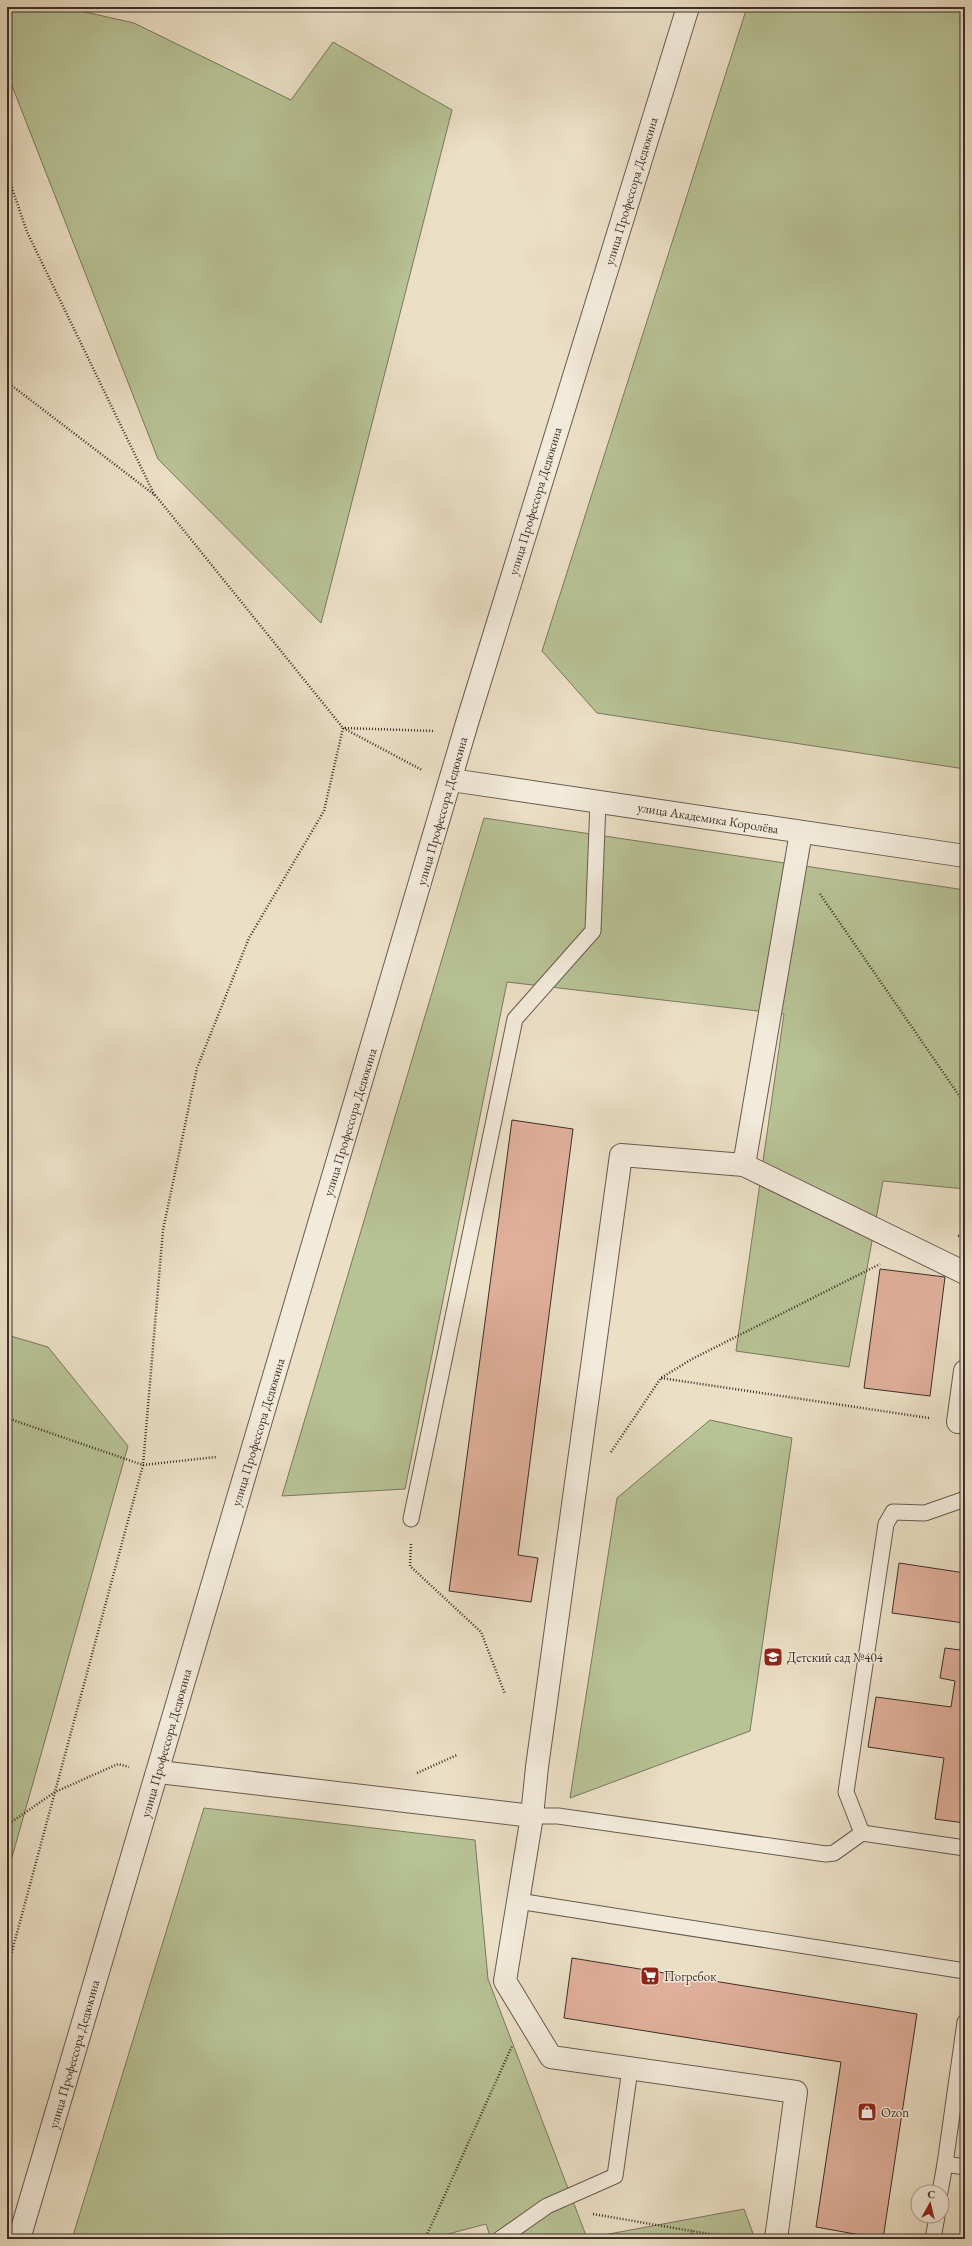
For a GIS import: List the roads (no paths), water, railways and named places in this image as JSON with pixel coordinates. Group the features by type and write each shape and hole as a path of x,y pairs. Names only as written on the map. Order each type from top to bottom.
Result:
{"street":[{"name":"улица Профессора Дедюкина","path":"19,2239 115,1912 159,1772 195,1643 451,780 688,7"},
{"name":"улица Академика Королёва","path":"451,780 965,856"},
{"path":"744,1165 801,832"},
{"path":"776,2239 796,2092 630,2070 551,2057 505,1981 532,1816 538,1760 621,1155 744,1165 965,1273"},
{"path":"958,1422 965,1371"},
{"path":"159,1772 532,1816"}],"lane":[{"path":"412,1519 515,1019 593,931 598,802"},
{"path":"862,1833 846,1792 886,1524 893,1512 925,1513 965,1499"},
{"path":"532,1816 558,1816 826,1854 834,1853 862,1833 965,1848"},
{"path":"518,1901 965,1971"},
{"path":"941,2184 964,2031"},
{"path":"500,2239 547,2206 615,2176 630,2070"},
{"path":"945,2164 965,2167"},
{"path":"933,2239 936,2224"}],"place":[{"name":"Детский сад №404","path":"773,1657"},
{"name":"Погребок","path":"650,1976"},
{"name":"Ozon","path":"867,2112"}]}
